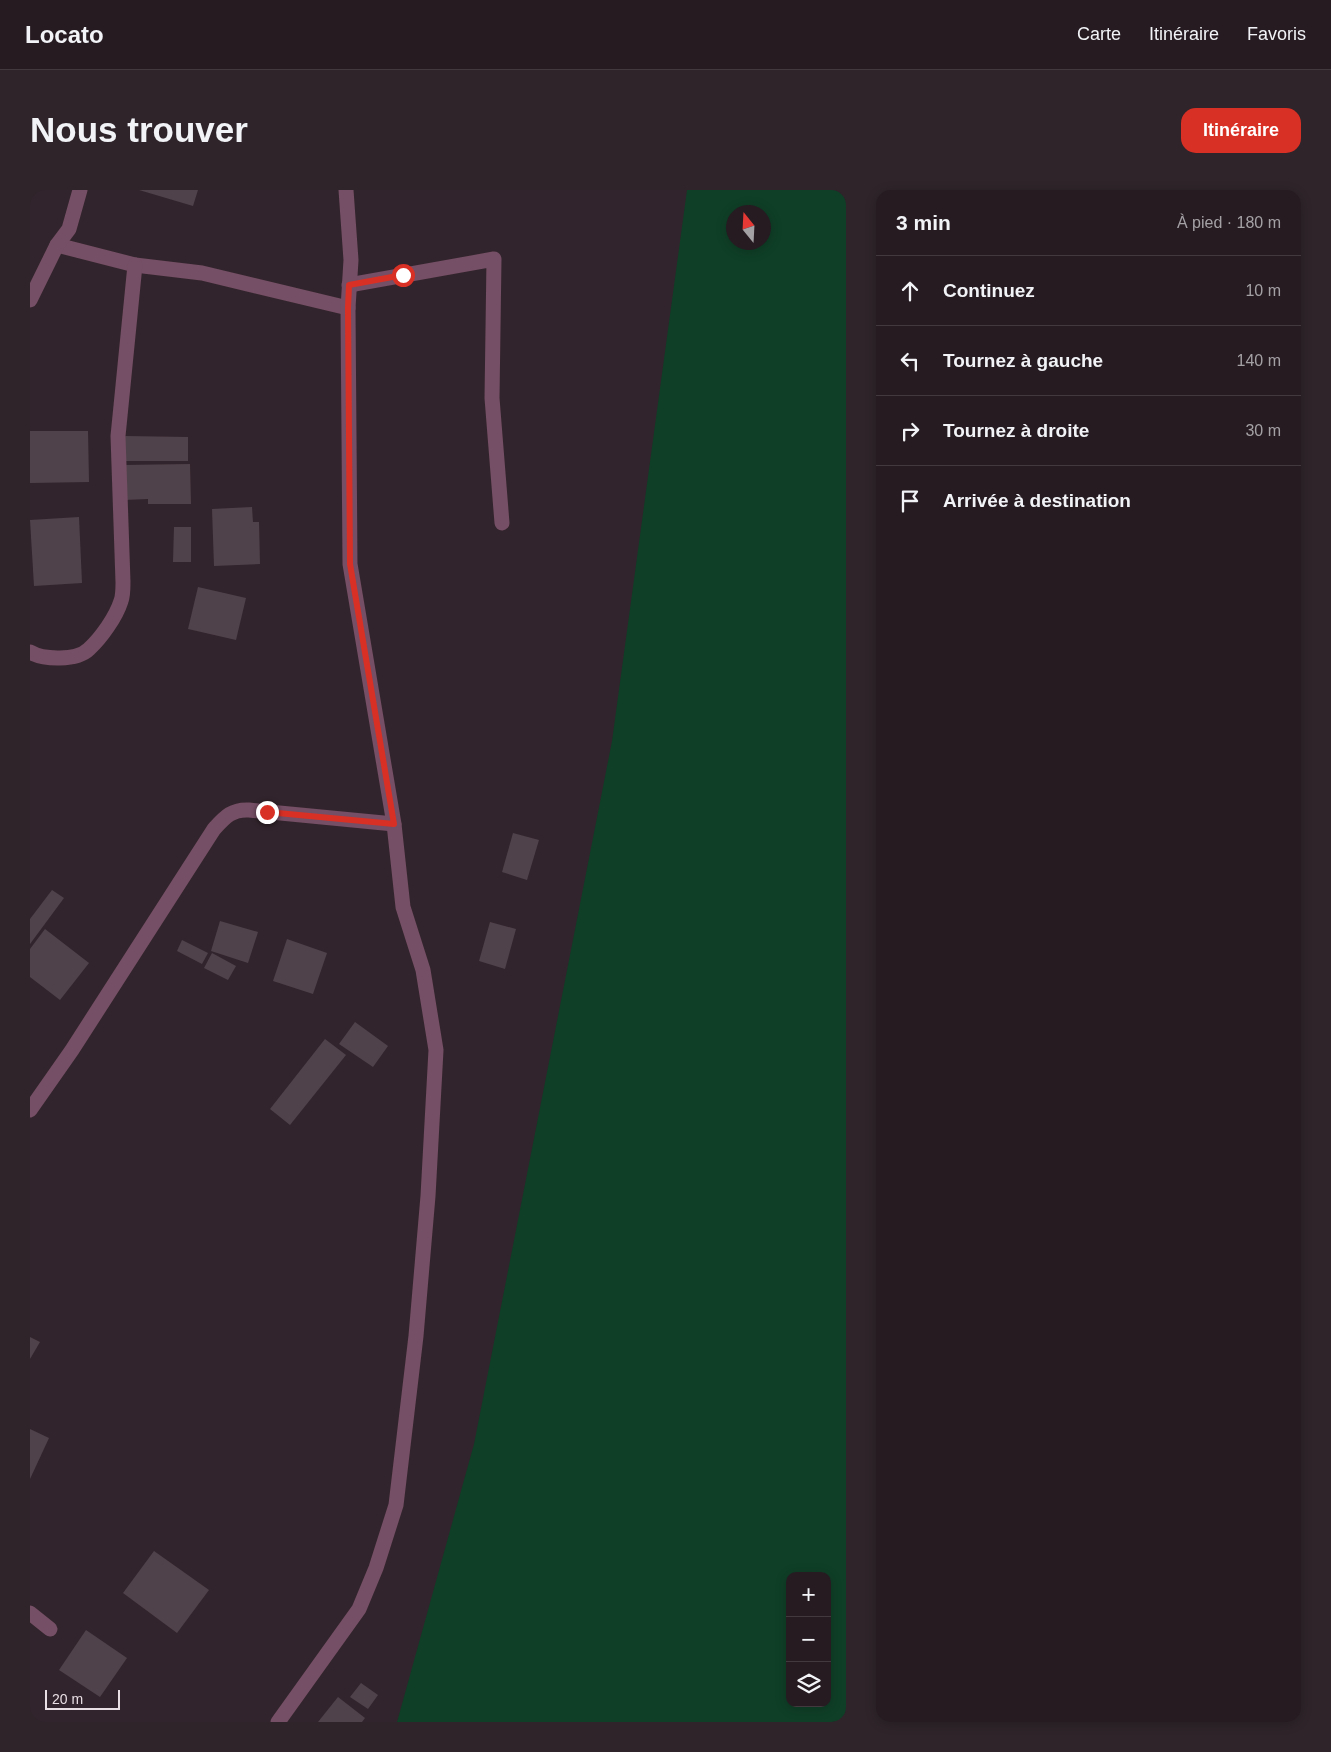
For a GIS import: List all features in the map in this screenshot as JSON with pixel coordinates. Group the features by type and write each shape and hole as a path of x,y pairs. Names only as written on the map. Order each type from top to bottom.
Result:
{"street":[{"path":"30,300 57,245 69,229 80,190"},
{"path":"278,1722 359,1609 376,1568 396,1505 416,1336 428,1196 436,1050 423,970 403,907 394,824 350,564 348,308 351,260 346,190"},
{"path":"57,245 135,265 202,273 348,308"},
{"path":"349,285 494,259 492,398 502,522"},
{"path":"30,652 50,658 68,657 88,651 109,623 121,601 123,582 118,436 135,265"},
{"path":"30,1110 72,1050 214,828 229,813 249,810 394,824"},
{"path":"30,1613 50,1629"}],"green space":[{"path":"687,190 846,190 846,1722 397,1722 474,1444 612,741"}],"building":[{"path":"139,190 198,190 193,206"},
{"path":"30,431 88,431 89,482 30,483"},
{"path":"125,436 188,437 188,461 124,461"},
{"path":"190,464 191,504 148,504 148,499 123,500 123,465"},
{"path":"252,507 253,522 259,522 260,564 214,566 212,509"},
{"path":"79,517 82,583 34,586 30,520"},
{"path":"174,527 191,527 191,562 173,562"},
{"path":"198,587 246,598 236,640 188,629"},
{"path":"513,833 539,840 527,880 502,872"},
{"path":"52,890 64,898 30,944 30,919"},
{"path":"220,921 258,932 248,963 211,951"},
{"path":"490,922 516,929 505,969 479,961"},
{"path":"45,929 89,963 60,1000 30,977 30,949"},
{"path":"287,939 327,953 313,994 273,981"},
{"path":"182,940 208,953 202,964 177,951"},
{"path":"212,953 236,966 228,980 204,968"},
{"path":"355,1022 388,1046 373,1067 339,1044"},
{"path":"325,1039 346,1055 290,1125 270,1109"},
{"path":"30,1337 40,1342 30,1359"},
{"path":"30,1429 49,1438 30,1479"},
{"path":"154,1551 209,1590 177,1633 123,1593"},
{"path":"86,1630 127,1658 100,1697 59,1670"},
{"path":"361,1683 378,1695 368,1709 350,1697"},
{"path":"338,1697 365,1718 362,1722 318,1722"}],"route":[{"path":"267,812 394,824 350,564 348,308 349,285 403,275"}]}
